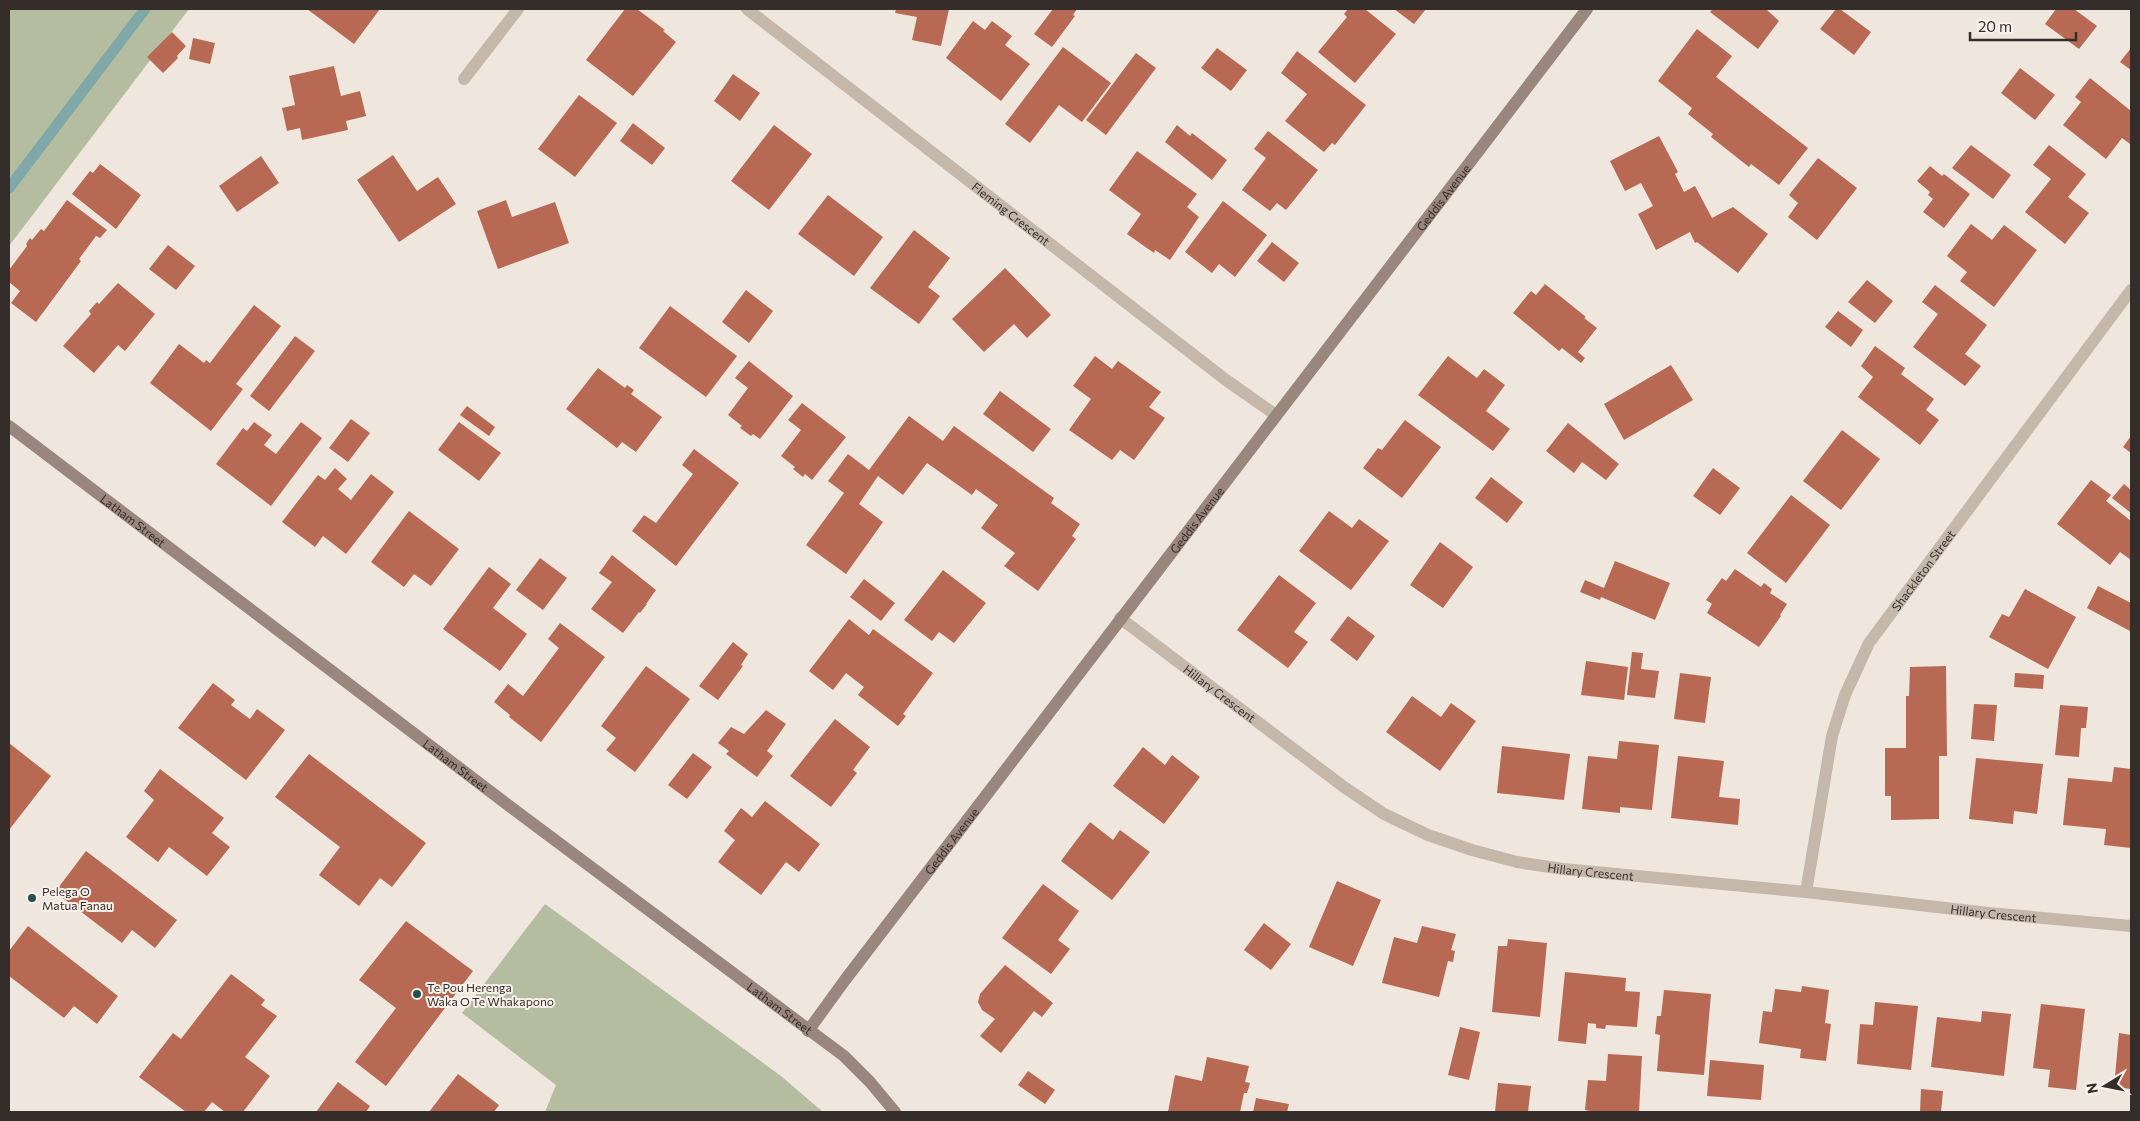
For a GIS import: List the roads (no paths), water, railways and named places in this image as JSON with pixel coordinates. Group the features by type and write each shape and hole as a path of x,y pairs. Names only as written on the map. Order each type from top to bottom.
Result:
{"street":[{"path":"464,79 518,9"},
{"name":"Fleming Crescent","path":"747,9 1218,374 1276,415"},
{"name":"Geddis Avenue","path":"808,1031 1120,618 1587,9"},
{"name":"Shackleton Street","path":"1806,892 1832,736 1845,696 1869,643 2131,290"},
{"name":"Latham Street","path":"9,426 808,1031 844,1056 870,1082 895,1112"},
{"name":"Hillary Crescent","path":"1120,618 1344,787 1384,814 1428,835 1472,850 1517,862 1563,869 2131,926"}],"waterway":[{"path":"9,188 145,9"}],"place":[{"name":"Pelega O Matua Fanau","path":"32,898"},
{"name":"Te Pou Herenga Waka O Te Whakapono","path":"417,994"}]}
